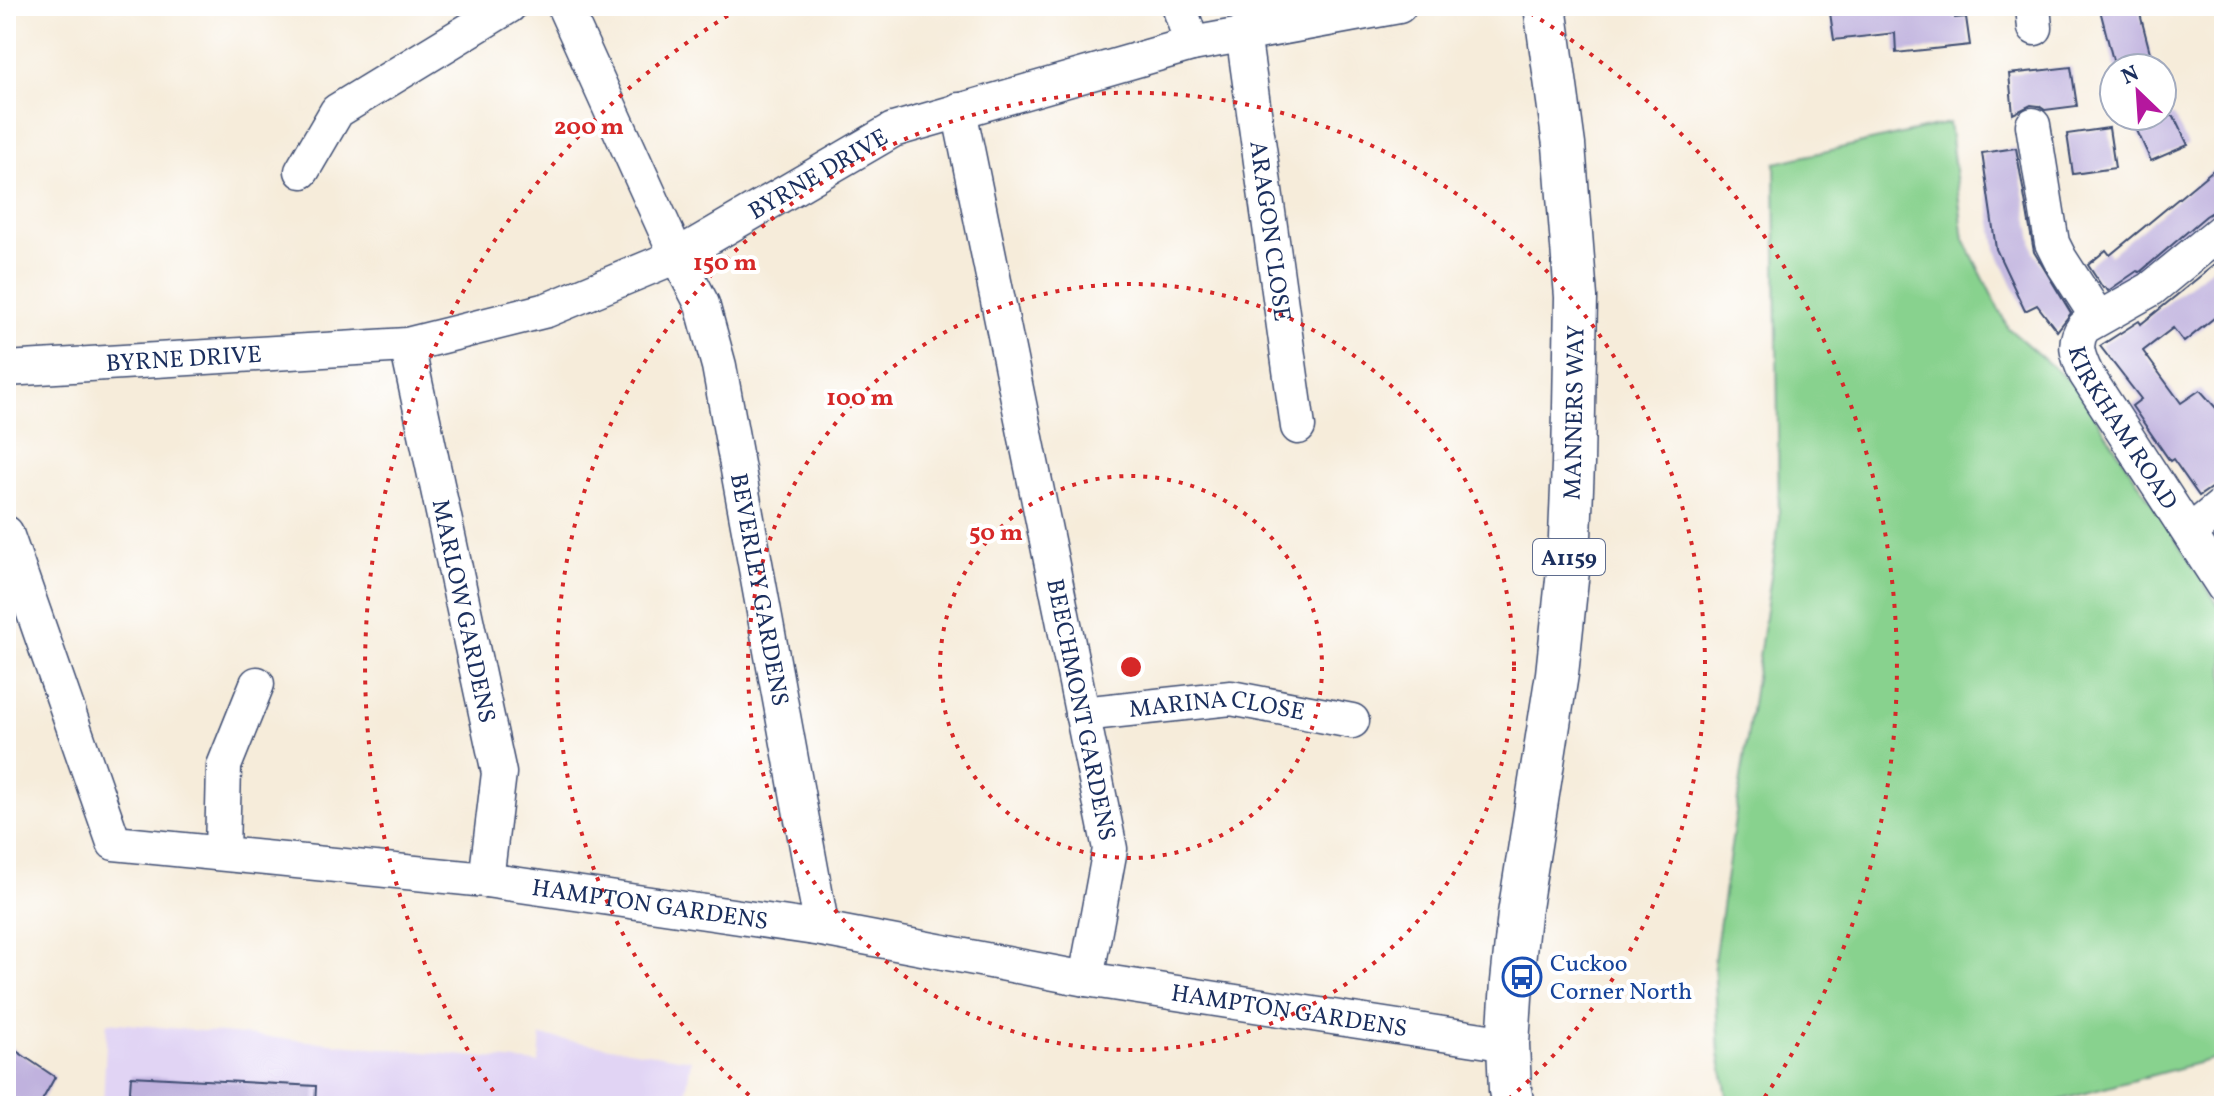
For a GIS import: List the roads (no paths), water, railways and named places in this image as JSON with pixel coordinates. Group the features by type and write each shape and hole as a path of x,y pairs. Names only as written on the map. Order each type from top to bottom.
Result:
{"main road":[{"name":"MANNERS WAY","path":"1513,1106 1508,1044 1519,914 1557,674 1569,561 1573,464 1576,297 1564,145 1545,6"}],"street":[{"path":"302,171 337,111 509,6"},
{"name":"BEVERLEY GARDENS","path":"564,6 677,256 702,304 719,366 822,929"},
{"path":"1179,6 1192,44"},
{"name":"BYRNE DRIVE","path":"6,369 407,345 547,310 677,256 893,130 1192,44 1399,6"},
{"name":"ARAGON CLOSE","path":"1243,33 1298,427"},
{"name":"BEECHMONT GARDENS","path":"959,110 1110,849 1086,979"},
{"path":"2033,125 2052,243 2098,318"},
{"name":"KIRKHAM ROAD","path":"2219,244 2144,294 2084,327 2078,334 2076,348 2086,374 2224,587"},
{"name":"MARLOW GARDENS","path":"407,345 499,773 486,880"},
{"path":"2190,532 2224,504"},
{"name":"HAMPTON GARDENS","path":"6,533 114,843 486,880 822,929 1086,979 1508,1044"},
{"path":"222,853 224,766 257,684"},
{"name":"MARINA CLOSE","path":"1082,714 1231,698 1352,721"}],"place":[{"name":"Cuckoo Corner North","path":"1522,977"}]}
